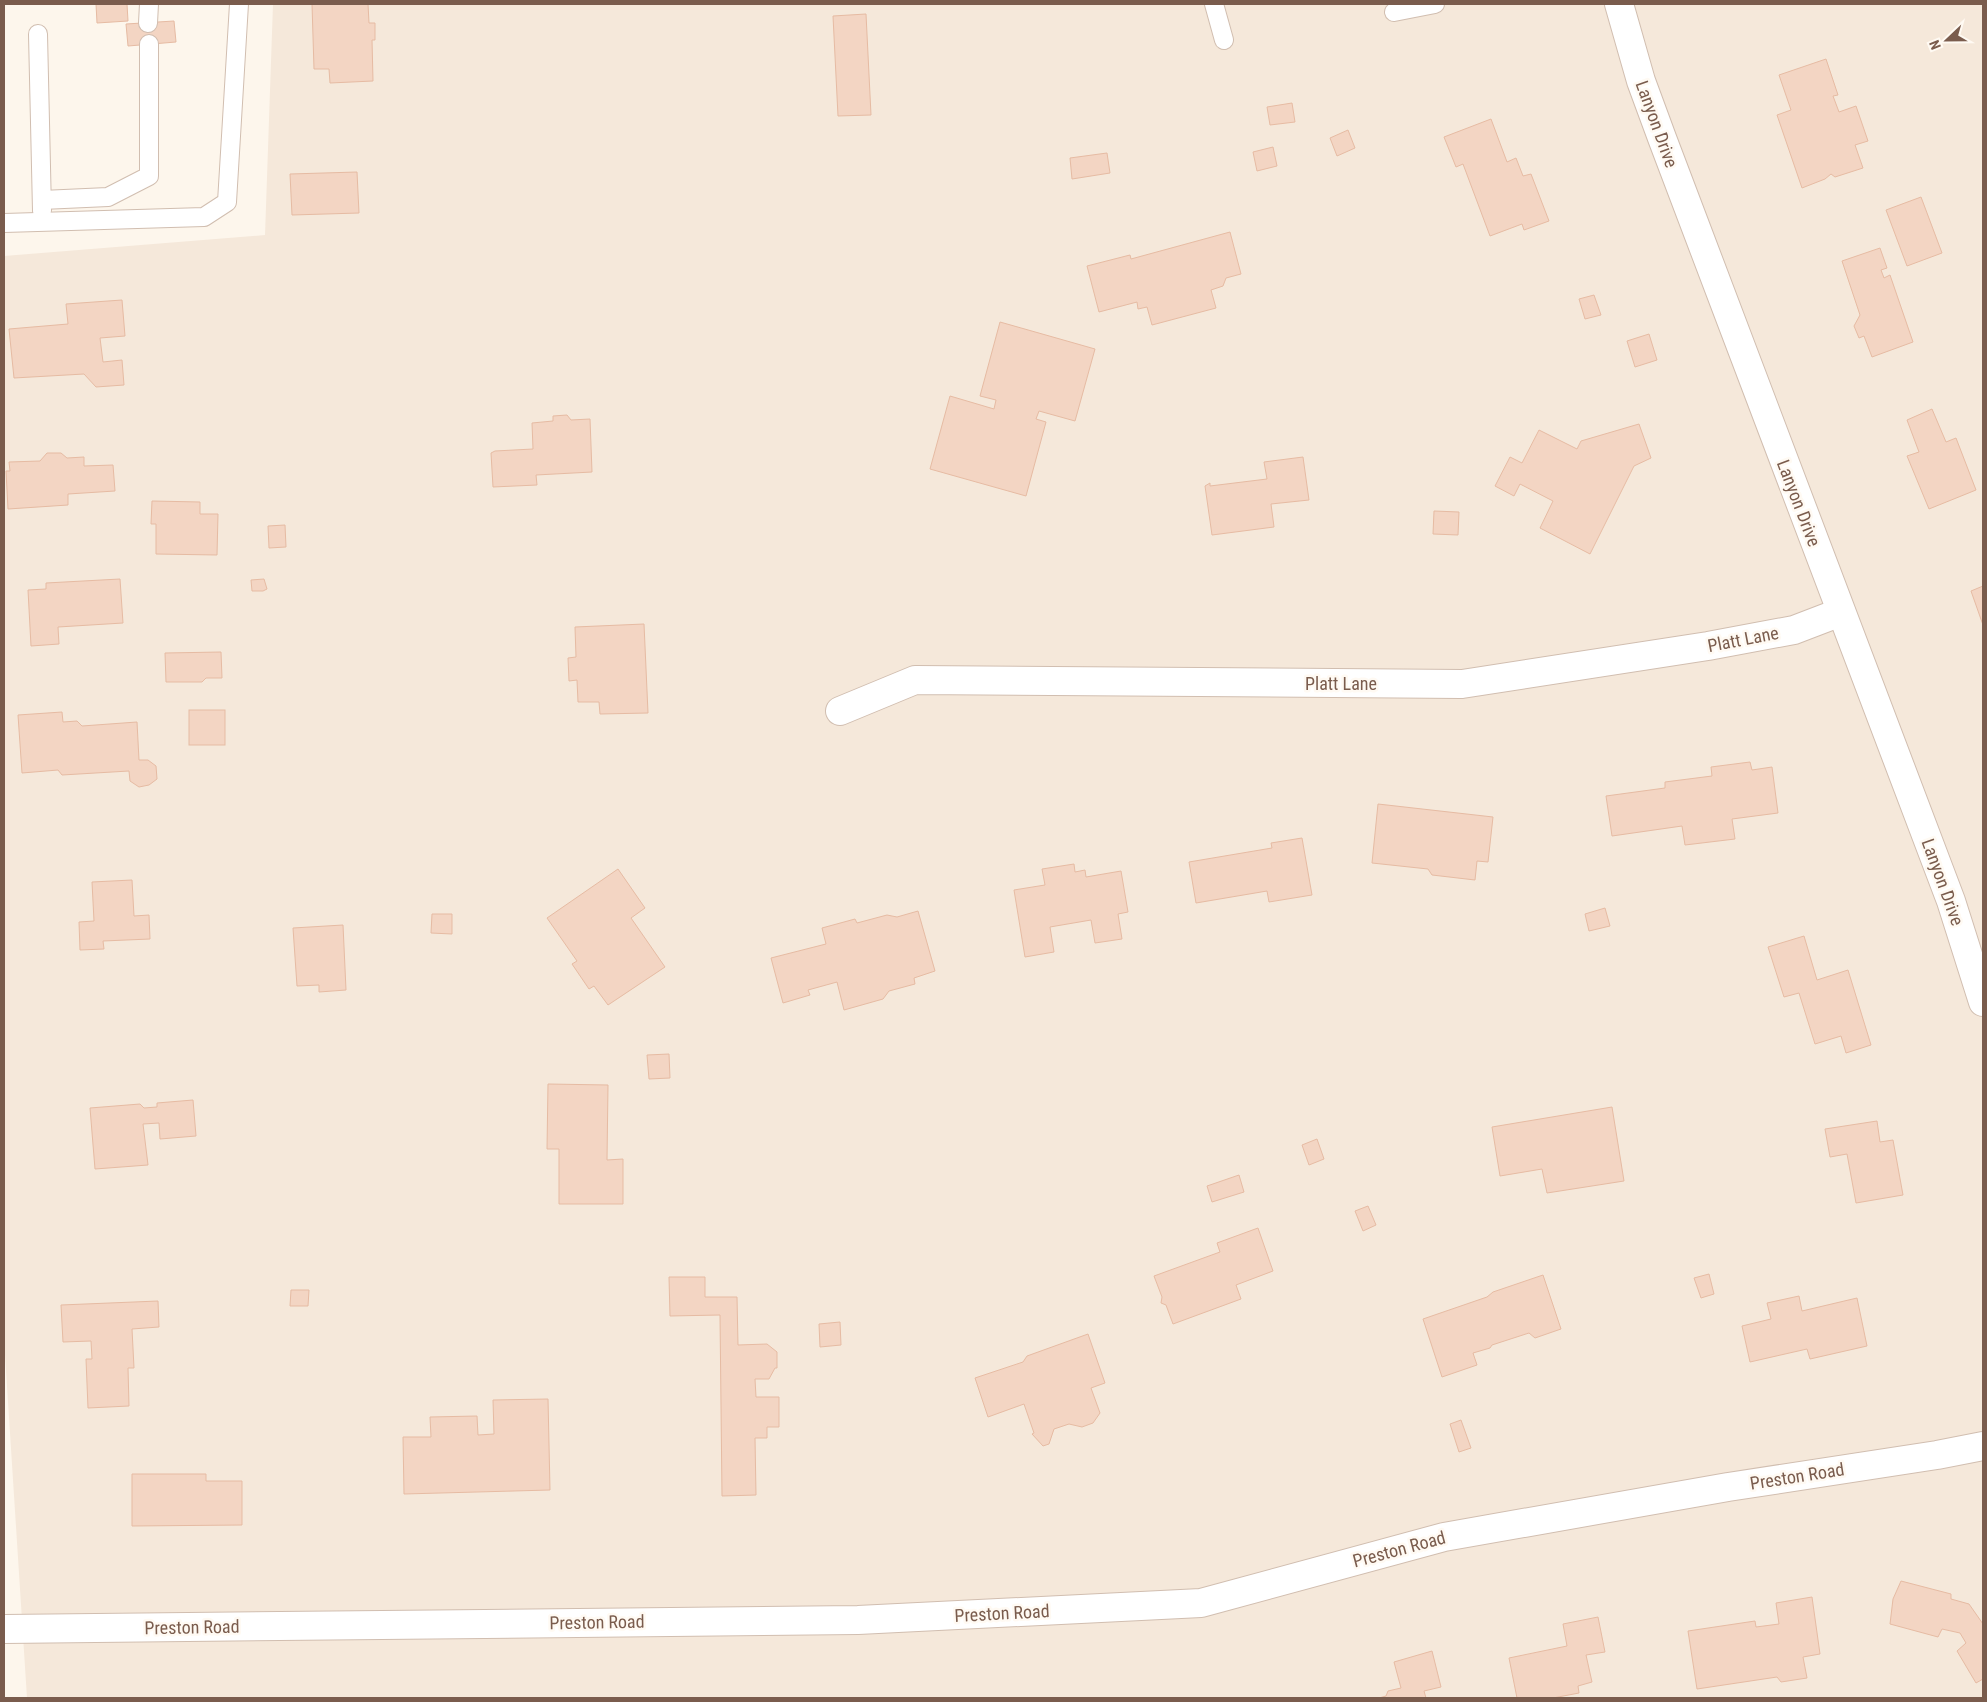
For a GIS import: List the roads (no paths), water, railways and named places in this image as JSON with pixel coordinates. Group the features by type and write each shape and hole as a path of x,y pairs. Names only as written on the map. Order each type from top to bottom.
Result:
{"street":[{"name":"Lanyon Drive","path":"1619,4 1641,81 1951,901 1983,1002"},
{"name":"Platt Lane","path":"840,711 915,680 1462,684 1708,646 1794,630 1841,612"},
{"name":"Preston Road","path":"4,1628 858,1620 1201,1603 1444,1537 1728,1487 1937,1456 1983,1446"}],"lane":[{"path":"148,4 148,23"},
{"path":"4,222 204,217 227,202 239,4"},
{"path":"1214,4 1224,40"},
{"path":"1394,12 1435,4"},
{"path":"38,34 42,221"},
{"path":"42,200 108,197 149,176 150,44"}]}
